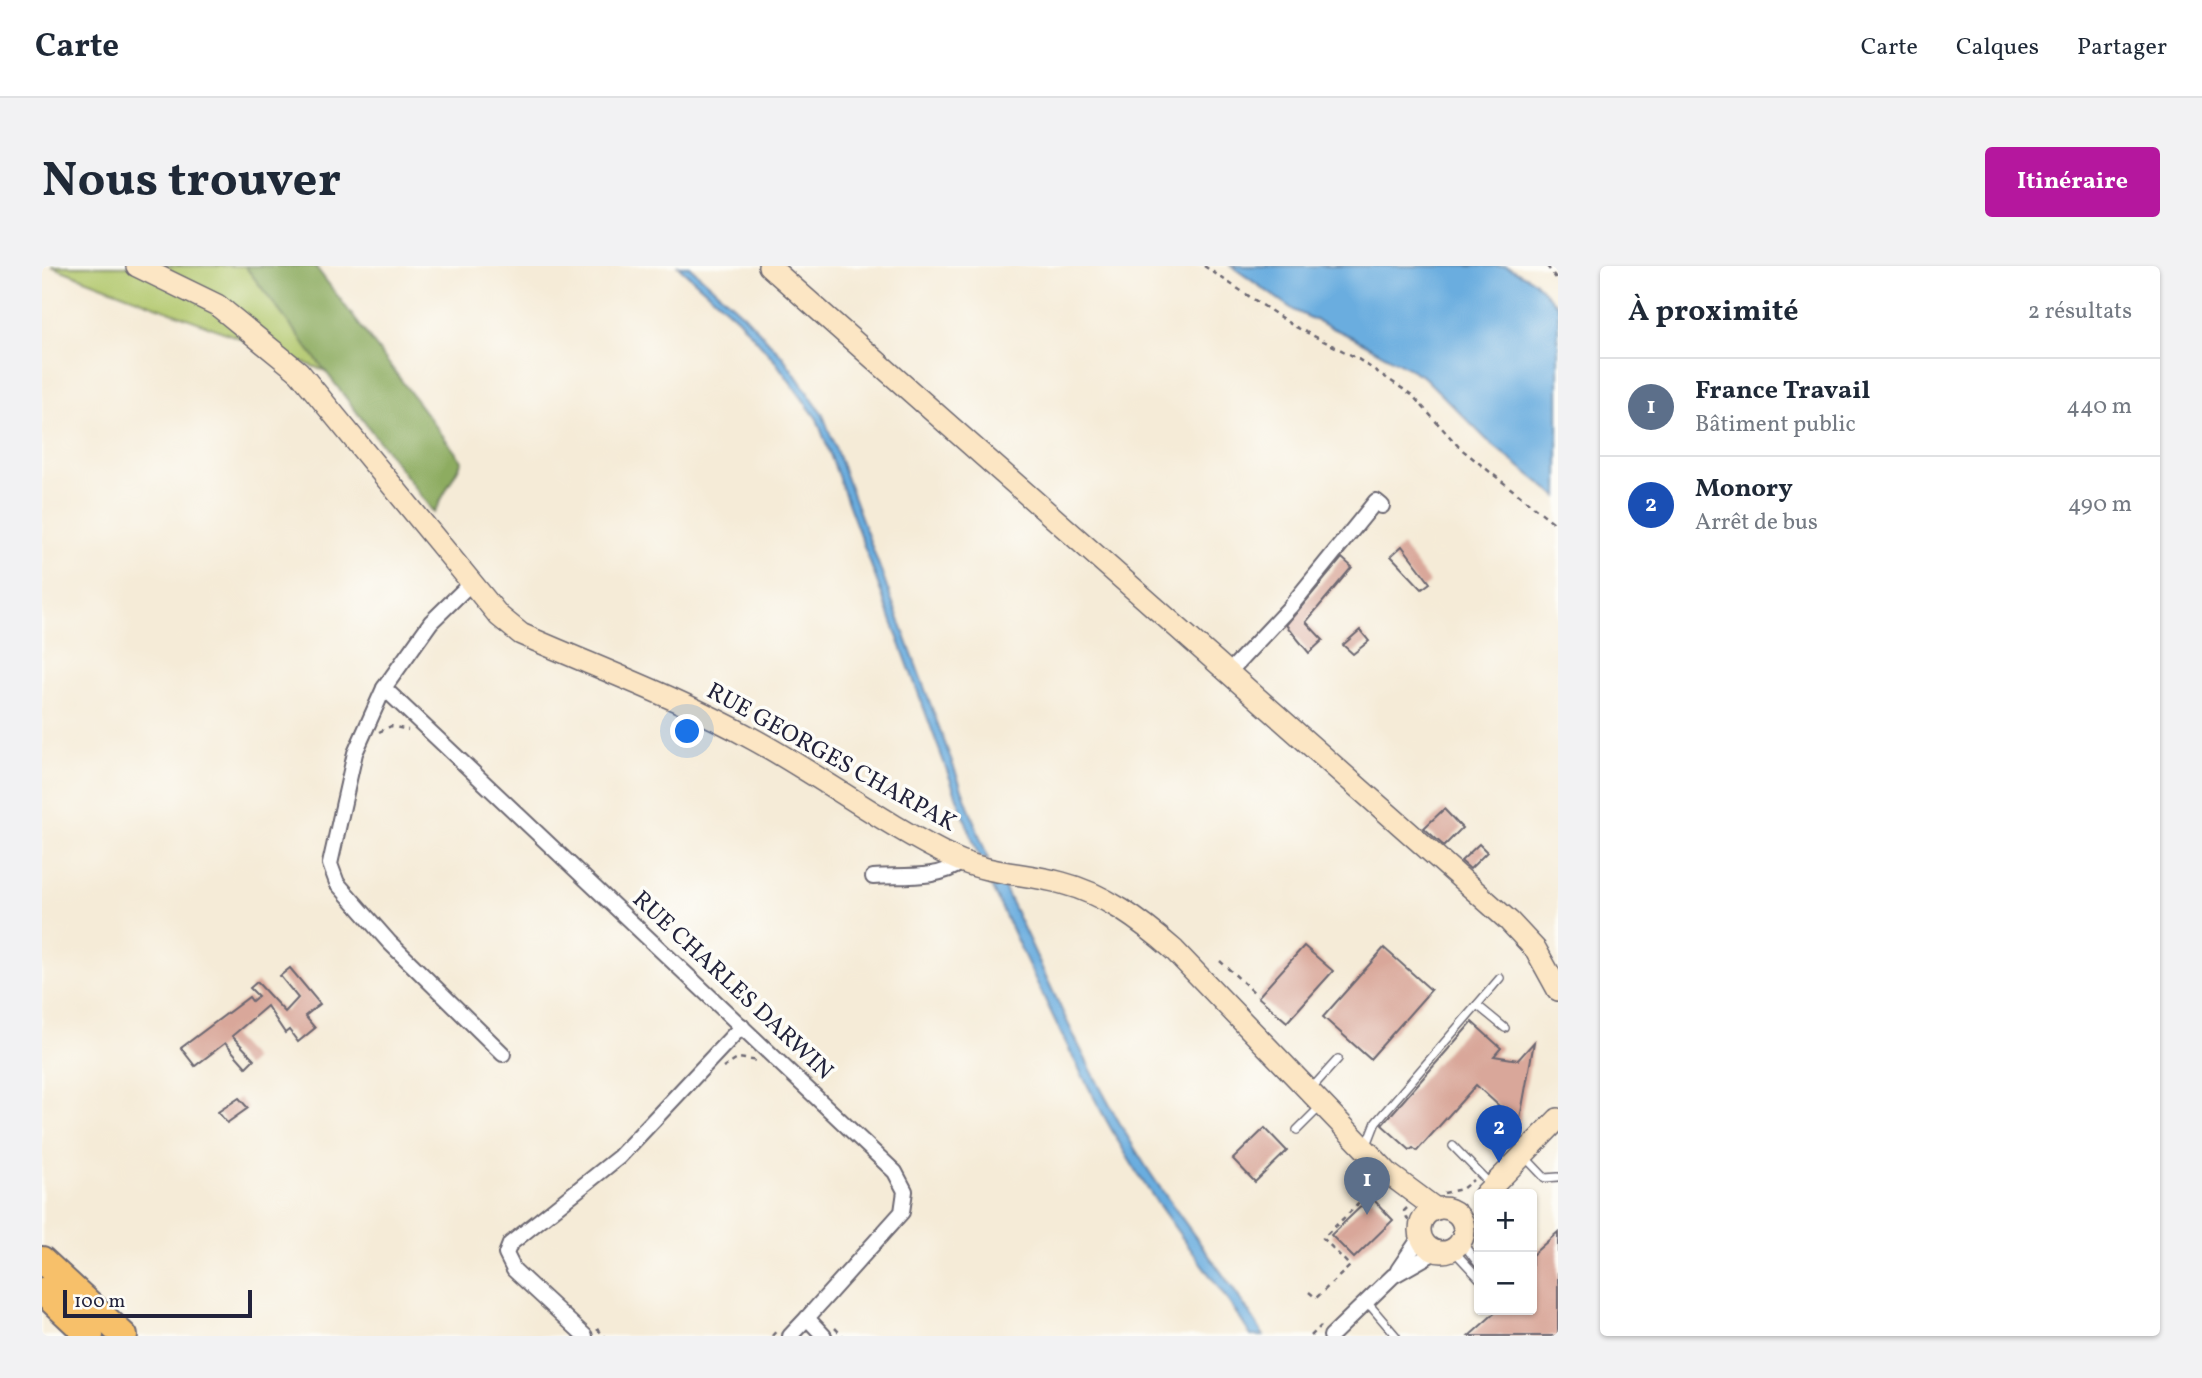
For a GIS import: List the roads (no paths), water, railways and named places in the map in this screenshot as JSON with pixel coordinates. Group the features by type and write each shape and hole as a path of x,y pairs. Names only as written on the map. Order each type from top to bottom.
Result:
{"highway":[{"path":"42,1260 124,1336"},
{"path":"42,1291 90,1336"}],"street":[{"name":"RUE GEORGES CHARPAK","path":"136,266 216,305 241,322 299,372 499,616 521,634 752,738 915,838 962,862 978,868 1024,875 1083,889 1146,925 1174,950 1317,1097 1366,1149 1386,1177 1433,1220"},
{"path":"769,266 1509,921 1536,950 1557,990"},
{"path":"1229,672 1283,615 1376,501 1382,506"},
{"path":"472,582 422,632 355,753 330,853 330,864 337,883 401,955 503,1054"},
{"name":"RUE CHARLES DARWIN","path":"388,692 737,1031 895,1172 905,1191 905,1202 896,1223 790,1336"},
{"path":"873,877 933,874 954,868 962,862"},
{"path":"590,1331 514,1270 506,1254 510,1244 619,1157 737,1031"},
{"path":"1486,1189 1525,1156 1558,1119"},
{"path":"1525,1156 1558,1140"},
{"path":"1326,1331 1367,1301 1393,1276 1433,1220 1474,1196"},
{"path":"1393,1276 1426,1215 1433,1220"},
{"path":"1418,1231 1427,1246 1433,1220"},
{"path":"807,1318 824,1336"}],"lane":[{"path":"1366,1149 1376,1122 1500,978"},
{"path":"1477,1005 1505,1028"},
{"path":"1297,1130 1338,1059"},
{"path":"1453,1146 1484,1189"},
{"path":"1525,1156 1545,1178 1558,1177"},
{"path":"1433,1220 1474,1260"},
{"path":"1433,1220 1474,1272"},
{"path":"1367,1301 1396,1336"}],"water":[{"path":"678,266 689,266 744,315 783,357 823,415 988,859 979,857 817,419 775,361 738,319"},
{"path":"1231,266 1506,266 1533,280 1558,306 1558,497 1490,443 1424,377 1352,337 1295,311"},
{"path":"989,882 1002,883 1069,1026 1125,1132 1159,1187 1264,1336 1251,1336 1133,1166 1075,1062"}],"place":[{"name":"Monory","path":"1499,1163"},
{"name":"France Travail","path":"1367,1215"}]}
